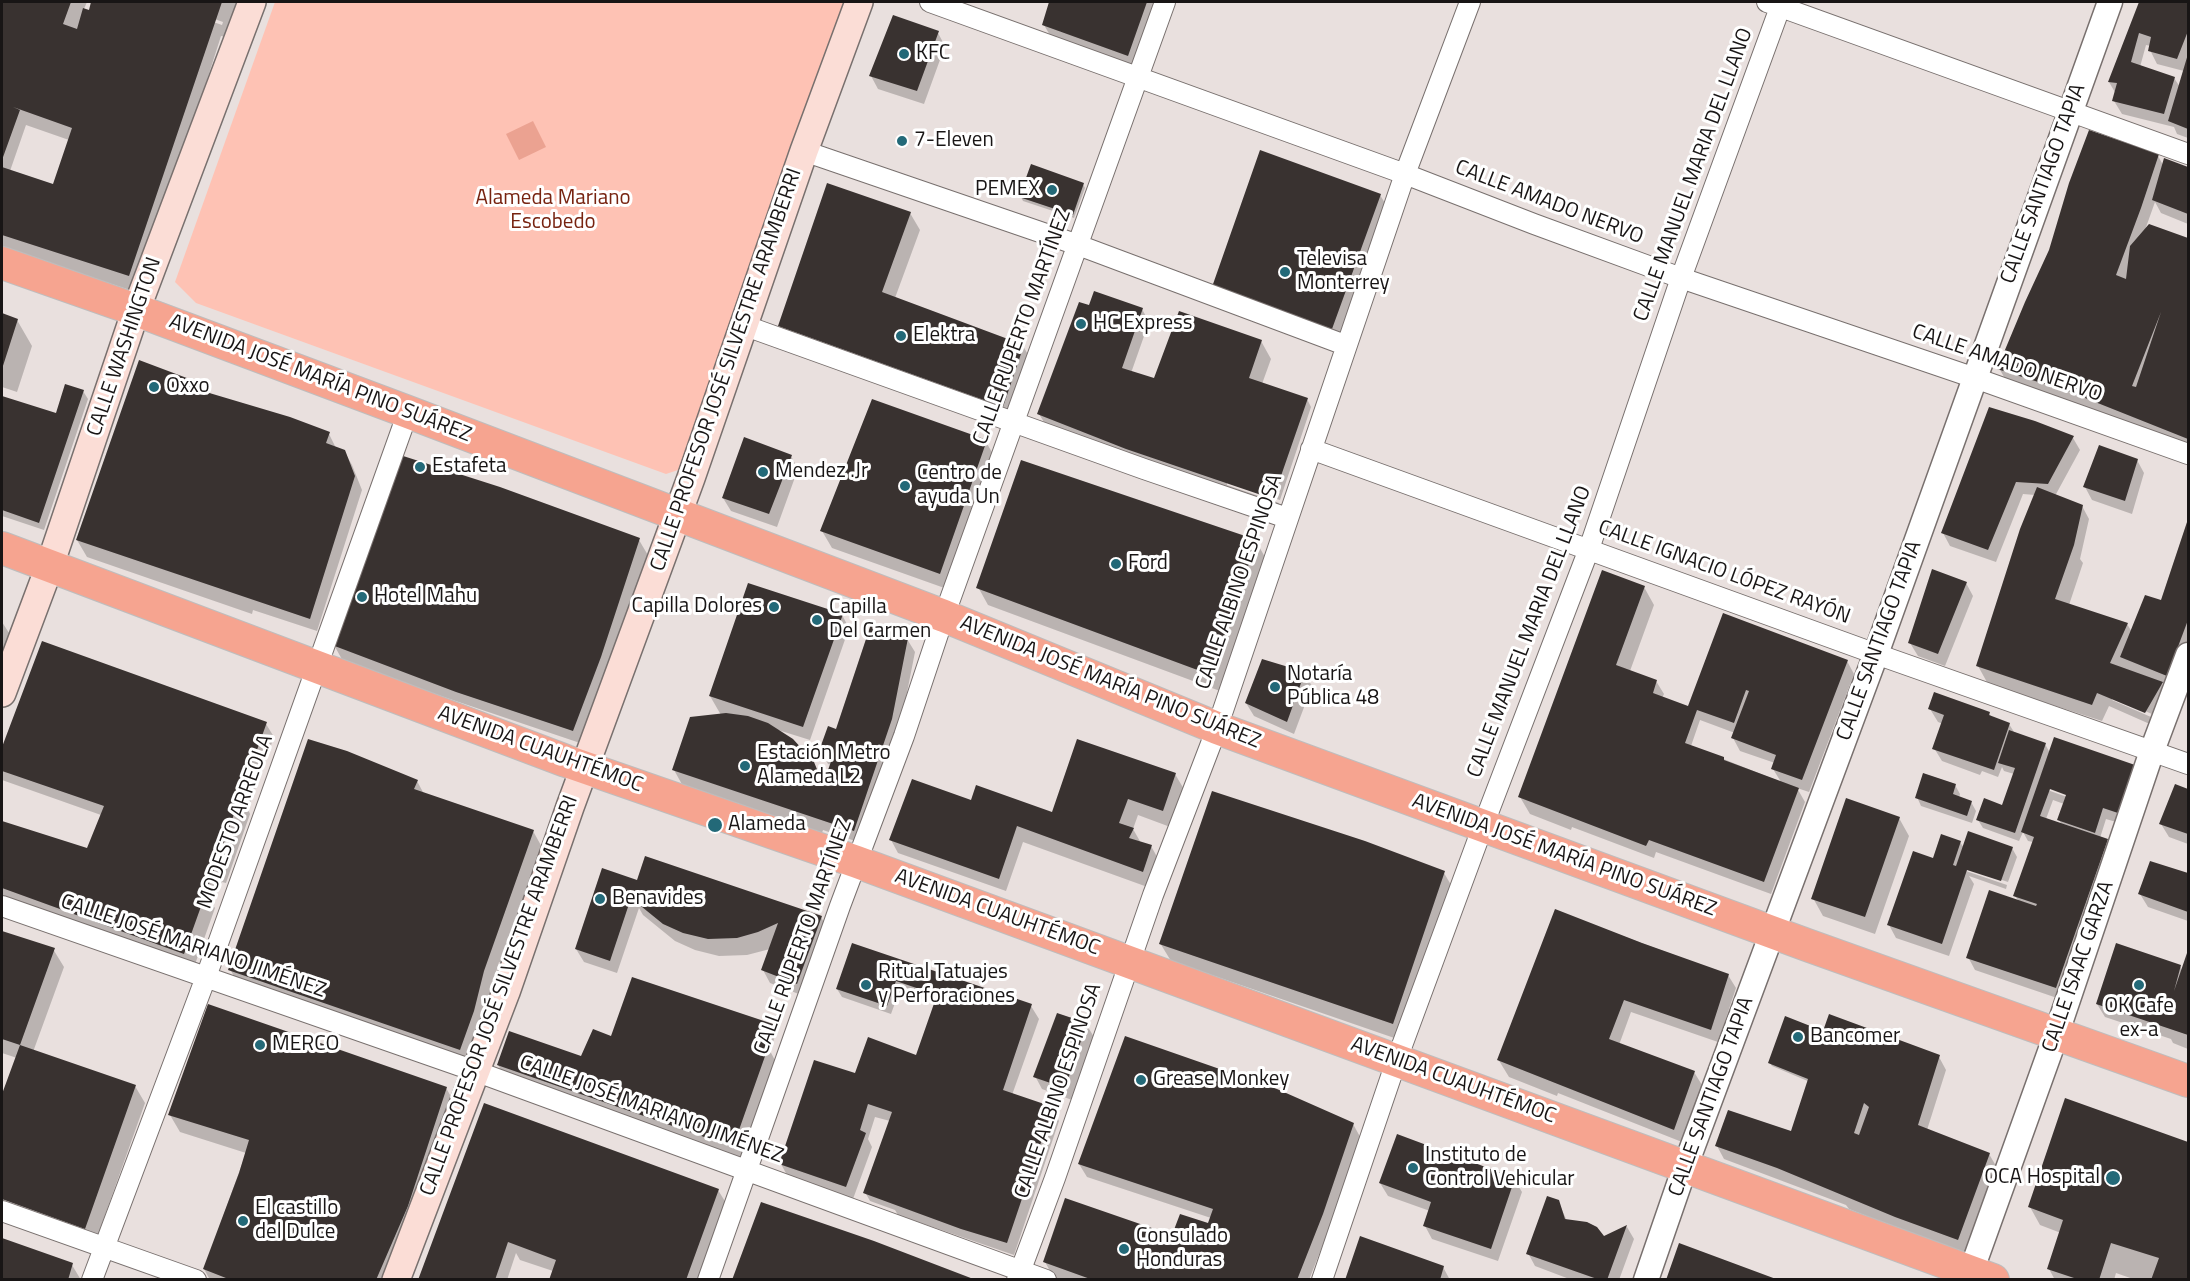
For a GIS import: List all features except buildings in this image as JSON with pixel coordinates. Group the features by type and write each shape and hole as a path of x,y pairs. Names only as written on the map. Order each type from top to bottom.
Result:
{"highway":[{"name":"AVENIDA JOSÉ MARÍA PINO SUÁREZ","path":"2,263 136,310 678,514 944,616 1216,728 1772,933 2188,1081"},
{"name":"AVENIDA CUAUHTÉMOC","path":"2,548 584,767 857,862 1397,1059 1978,1277"}],"main road":[{"name":"CALLE WASHINGTON","path":"2,693 50,565 136,310 252,2"},
{"name":"CALLE PROFESOR JOSÉ SILVESTRE ARAMBERRI","path":"396,1280 506,992 584,767 678,514 804,151 859,2"}],"street":[{"name":"CALLE AMADO NERVO","path":"930,2 1405,174 1534,225 1681,278 1975,378 2188,454"},
{"name":"CALLE RUPERTO MARTÍNEZ","path":"708,1280 1165,2"},
{"name":"CALLE ALBINO ESPINOSA","path":"1019,1275 1153,895 1216,728 1405,174 1470,2"},
{"name":"CALLE SANTIAGO TAPIA","path":"1646,1280 1685,1167 1876,654 2110,2"},
{"path":"1776,3 2188,153"},
{"name":"CALLE MANUEL MARIA DEL LLANO","path":"1322,1280 1397,1059 1589,549 1776,3"},
{"path":"804,151 1078,245 1345,345"},
{"path":"743,325 1287,518"},
{"name":"MODESTO ARREOLA","path":"92,1280 206,977 408,412"},
{"name":"CALLE IGNACIO LÓPEZ RAYÓN","path":"1311,448 1876,654 2188,764"},
{"name":"CALLE ISAAC GARZA","path":"1978,1277 2056,1035 2152,752 2188,654"},
{"name":"CALLE JOSÉ MARIANO JIMÉNEZ","path":"2,906 475,1071 746,1170 1019,1275 1046,1280"},
{"path":"2,1211 195,1280"}],"green space":[{"name":"Alameda Mariano Escobedo","path":"275,2 851,2 684,468 666,474 196,303 175,282"}],"shaded area":[{"path":"533,121 546,147 519,160 506,134"}],"place":[{"name":"KFC","path":"904,54"},
{"name":"7-Eleven","path":"902,141"},
{"name":"PEMEX","path":"1052,190"},
{"name":"Televisa Monterrey","path":"1285,272"},
{"name":"HC Express","path":"1081,324"},
{"name":"Elektra","path":"901,336"},
{"name":"Oxxo","path":"154,387"},
{"name":"Estafeta","path":"420,467"},
{"name":"Mendez .Jr","path":"763,472"},
{"name":"Centro de ayuda Un","path":"905,486"},
{"name":"Ford","path":"1116,564"},
{"name":"Hotel Mahu","path":"362,597"},
{"name":"Capilla Dolores","path":"774,607"},
{"name":"Capilla Del Carmen","path":"817,620"},
{"name":"Notaría Pública 48","path":"1275,687"},
{"name":"Estación Metro Alameda L2","path":"745,766"},
{"name":"Alameda","path":"715,825"},
{"name":"Benavides","path":"600,899"},
{"name":"Ritual Tatuajes y Perforaciones","path":"866,985"},
{"name":"OK Cafe ex-a","path":"2139,985"},
{"name":"Bancomer","path":"1798,1037"},
{"name":"MERCO","path":"260,1045"},
{"name":"Grease Monkey","path":"1141,1080"},
{"name":"Instituto de Control Vehicular","path":"1413,1168"},
{"name":"OCA Hospital","path":"2113,1178"},
{"name":"El castillo del Dulce","path":"243,1221"},
{"name":"Consulado Honduras","path":"1124,1249"}]}
